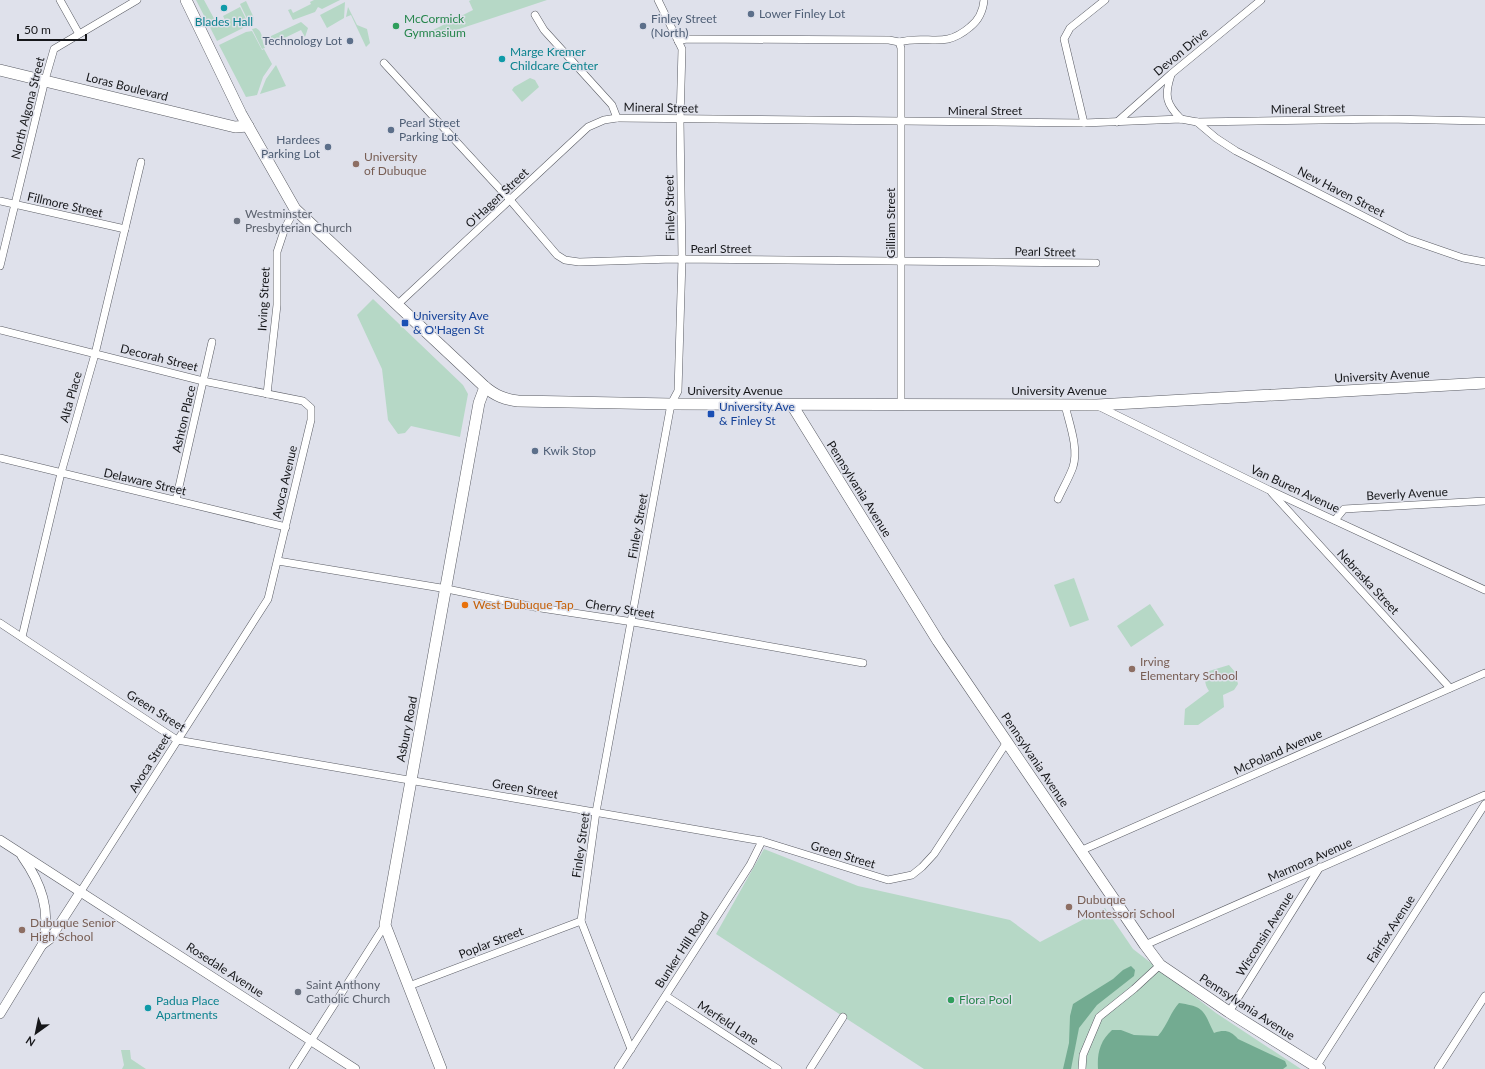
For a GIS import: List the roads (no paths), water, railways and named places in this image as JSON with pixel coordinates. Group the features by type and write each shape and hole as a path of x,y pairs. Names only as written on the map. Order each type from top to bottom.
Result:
{"main road":[{"name":"University Avenue","path":"186,0 239,111 295,209 485,387 495,395 505,400 671,404 1096,405 1485,383"},
{"name":"Loras Boulevard","path":"0,70 235,127 248,126"},
{"name":"Asbury Road","path":"385,925 410,781 447,589 479,404 485,387"},
{"name":"Pennsylvania Avenue","path":"792,405 938,641 1145,946 1160,965 1229,1012 1318,1068"},
{"path":"385,925 441,1069"}],"street":[{"path":"60,0 79,34"},
{"name":"North Algona Street","path":"0,266 45,80 54,49 138,0"},
{"name":"Finley Street","path":"631,1049 581,921 596,812 633,622 671,404 678,393 682,259 680,120 682,49 658,0"},
{"path":"678,41 694,39 889,40 899,42 908,40 951,40 959,36 977,22 983,9 984,0"},
{"path":"1084,123 1064,39 1070,28 1105,0"},
{"name":"Devon Drive","path":"1117,122 1171,74 1261,0"},
{"name":"Mineral Street","path":"535,15 544,30 612,105 617,118 680,120 1084,123 1181,119 1197,122 1386,119 1485,121"},
{"name":"Gilliam Street","path":"899,42 901,48 901,404"},
{"name":"Pearl Street","path":"384,63 511,201 557,255 565,260 579,262 682,259 1096,263"},
{"path":"1171,74 1166,89 1168,102 1172,111 1181,119"},
{"name":"O'Hagen Street","path":"398,305 588,128 604,120 617,118"},
{"name":"New Haven Street","path":"1197,122 1216,138 1236,151 1408,239 1463,258 1485,262"},
{"name":"Alta Place","path":"22,637 61,473 95,354 141,162"},
{"name":"Fillmore Street","path":"0,201 125,229"},
{"name":"Irving Street","path":"267,394 277,305 277,252 285,228 295,209"},
{"name":"Decorah Street","path":"0,330 203,381 303,401 312,408"},
{"name":"Ashton Place","path":"176,500 212,342"},
{"path":"1058,499 1073,466 1074,457 1073,438 1064,405"},
{"name":"Van Buren Avenue","path":"1096,405 1269,490 1485,590"},
{"name":"Avoca Avenue","path":"278,561 311,420 312,408"},
{"name":"Delaware Street","path":"0,458 286,527"},
{"name":"Nebraska Street","path":"1269,490 1450,688"},
{"name":"Beverly Avenue","path":"1335,520 1344,509 1485,501"},
{"name":"Cherry Street","path":"278,561 447,589 534,607 633,622 863,663"},
{"name":"Avoca Street","path":"81,891 268,599 278,561"},
{"name":"Green Street","path":"0,624 177,740 762,841 888,880 912,875 934,854 1007,742"},
{"name":"McPoland Avenue","path":"1080,851 1485,674"},
{"name":"Marmora Avenue","path":"1145,946 1485,795"},
{"name":"Fairfax Avenue","path":"1318,1068 1485,804"},
{"name":"Rosedale Avenue","path":"0,840 355,1069"},
{"name":"Bunker Hill Road","path":"618,1069 750,865 762,841"},
{"path":"0,1014 42,945 45,934 46,915 44,897 34,874 20,853"},
{"name":"Wisconsin Avenue","path":"1229,1012 1320,867"},
{"path":"42,945 50,939 81,891"},
{"name":"Poplar Street","path":"409,986 581,921"},
{"path":"292,1069 385,925"},
{"path":"1082,1069 1083,1055 1099,1017 1160,965"},
{"name":"Merfeld Lane","path":"666,996 778,1069"},
{"path":"1438,1069 1485,996"},
{"path":"810,1069 843,1016"}],"place":[{"name":"Blades Hall","path":"224,8"},
{"name":"Lower Finley Lot","path":"751,14"},
{"name":"McCormick Gymnasium","path":"396,26"},
{"name":"Finley Street (North)","path":"643,26"},
{"name":"Technology Lot","path":"350,41"},
{"name":"Marge Kremer Childcare Center","path":"502,59"},
{"name":"Pearl Street Parking Lot","path":"391,130"},
{"name":"Hardees Parking Lot","path":"328,147"},
{"name":"University of Dubuque","path":"356,164"},
{"name":"Westminster Presbyterian Church","path":"237,221"},
{"name":"University Ave & O'Hagen St","path":"405,323"},
{"name":"University Ave & Finley St","path":"711,414"},
{"name":"Kwik Stop","path":"535,451"},
{"name":"West Dubuque Tap","path":"465,605"},
{"name":"Irving Elementary School","path":"1132,669"},
{"name":"Dubuque Montessori School","path":"1069,907"},
{"name":"Dubuque Senior High School","path":"22,930"},
{"name":"Saint Anthony Catholic Church","path":"298,992"},
{"name":"Flora Pool","path":"951,1000"},
{"name":"Padua Place Apartments","path":"148,1008"}]}
